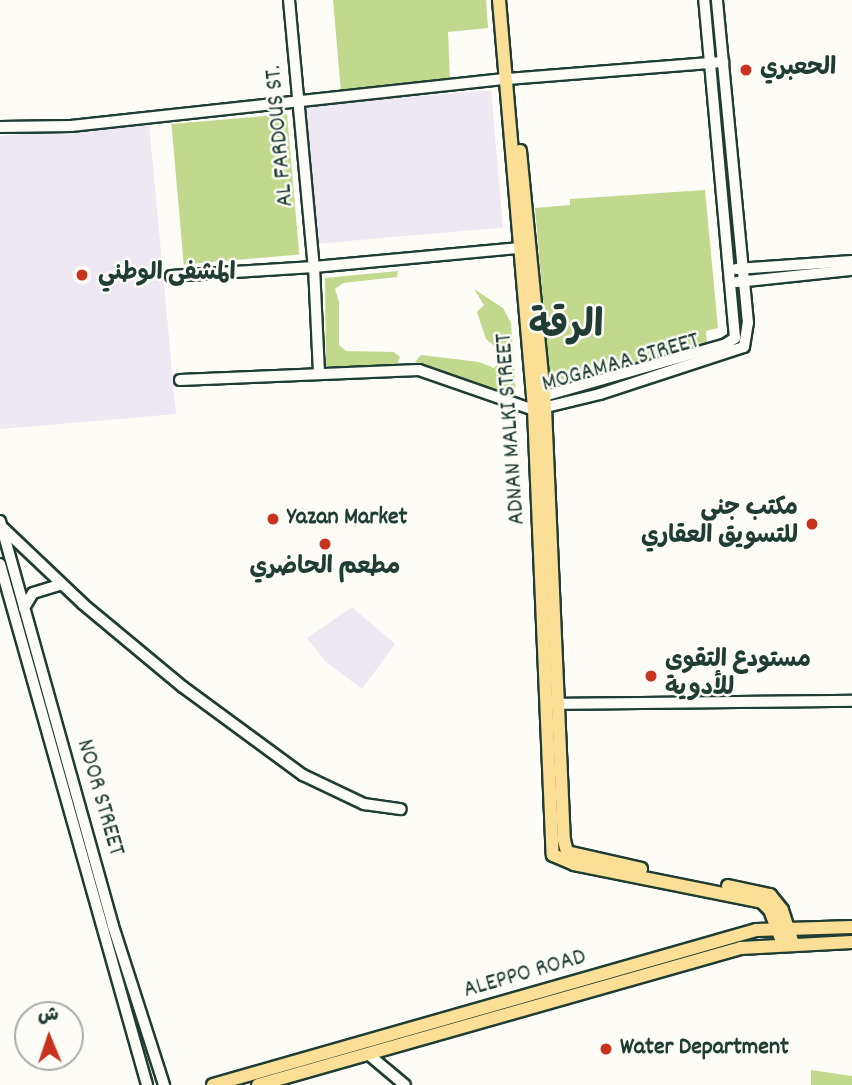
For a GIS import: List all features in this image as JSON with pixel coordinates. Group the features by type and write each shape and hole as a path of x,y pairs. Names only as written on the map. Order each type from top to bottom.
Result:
{"main road":[{"name":"AL FARDOUS ST.","path":"289,0 314,267 319,374"},
{"name":"ADNAN MALKI STREET","path":"499,0 510,79"},
{"name":"ADNAN MALKI STREET","path":"507,0 510,79 539,404 553,704 553,855 574,864 753,899 771,910 783,928"},
{"name":"MOGAMAA STREET","path":"539,404 726,344 735,338 704,0"},
{"name":"MOGAMAA STREET","path":"319,374 419,370 517,404 539,404 744,347 748,337 717,0"},
{"path":"0,127 71,126 510,79 723,62"},
{"path":"171,276 314,267 524,247"},
{"path":"730,269 852,261"},
{"path":"731,282 852,270"},
{"path":"180,380 319,374"},
{"path":"1,526 62,584 183,687 303,775 363,804 401,809"},
{"name":"NOOR STREET","path":"1,526 113,926 164,1085"},
{"name":"NOOR STREET","path":"0,564 147,1085"},
{"path":"24,608 33,593 62,584"},
{"path":"553,704 852,701"},
{"name":"ADNAN MALKI STREET","path":"553,704 567,852 758,891 777,903 783,928"},
{"name":"ALEPPO ROAD","path":"213,1085 756,930 852,927"},
{"path":"783,928 788,944"},
{"name":"ALEPPO ROAD","path":"258,1085 741,948 852,942"},
{"path":"368,1054 405,1085"}],"shaded area":[{"path":"491,90 503,227 317,244 305,106"},
{"name":"المشفى الوطني","path":"149,123 176,414 0,429 0,136"},
{"path":"352,607 395,644 362,689 325,661 307,638"}],"green space":[{"path":"333,0 486,0 488,28 448,32 450,78 341,92"},
{"path":"287,114 299,254 184,265 171,124"},
{"path":"705,190 718,328 706,331 707,344 571,382 554,377 549,369 535,208 570,205 570,199"},
{"path":"398,271 397,277 343,283 335,289 339,302 339,345 346,351 394,352 400,357 397,366 326,366 325,278"},
{"path":"474,289 503,308 511,323 516,397 415,362 421,355 479,362 494,368 503,359 504,354 486,339 477,312 484,305"},
{"path":"811,1070 852,1076 852,1085 811,1085"}],"place":[{"name":"الحعبري","path":"746,70"},
{"name":"المشفى الوطني","path":"82,275"},
{"name":"Yazan Market","path":"273,519"},
{"name":"مكتب جنى للتسويق العقاري","path":"812,524"},
{"name":"مطعم الحاضري","path":"325,544"},
{"name":"مستودع التقوى للأدوية","path":"651,676"},
{"name":"Water Department","path":"606,1049"}],"district":[{"name":"الرقة","path":"566,329"}]}
